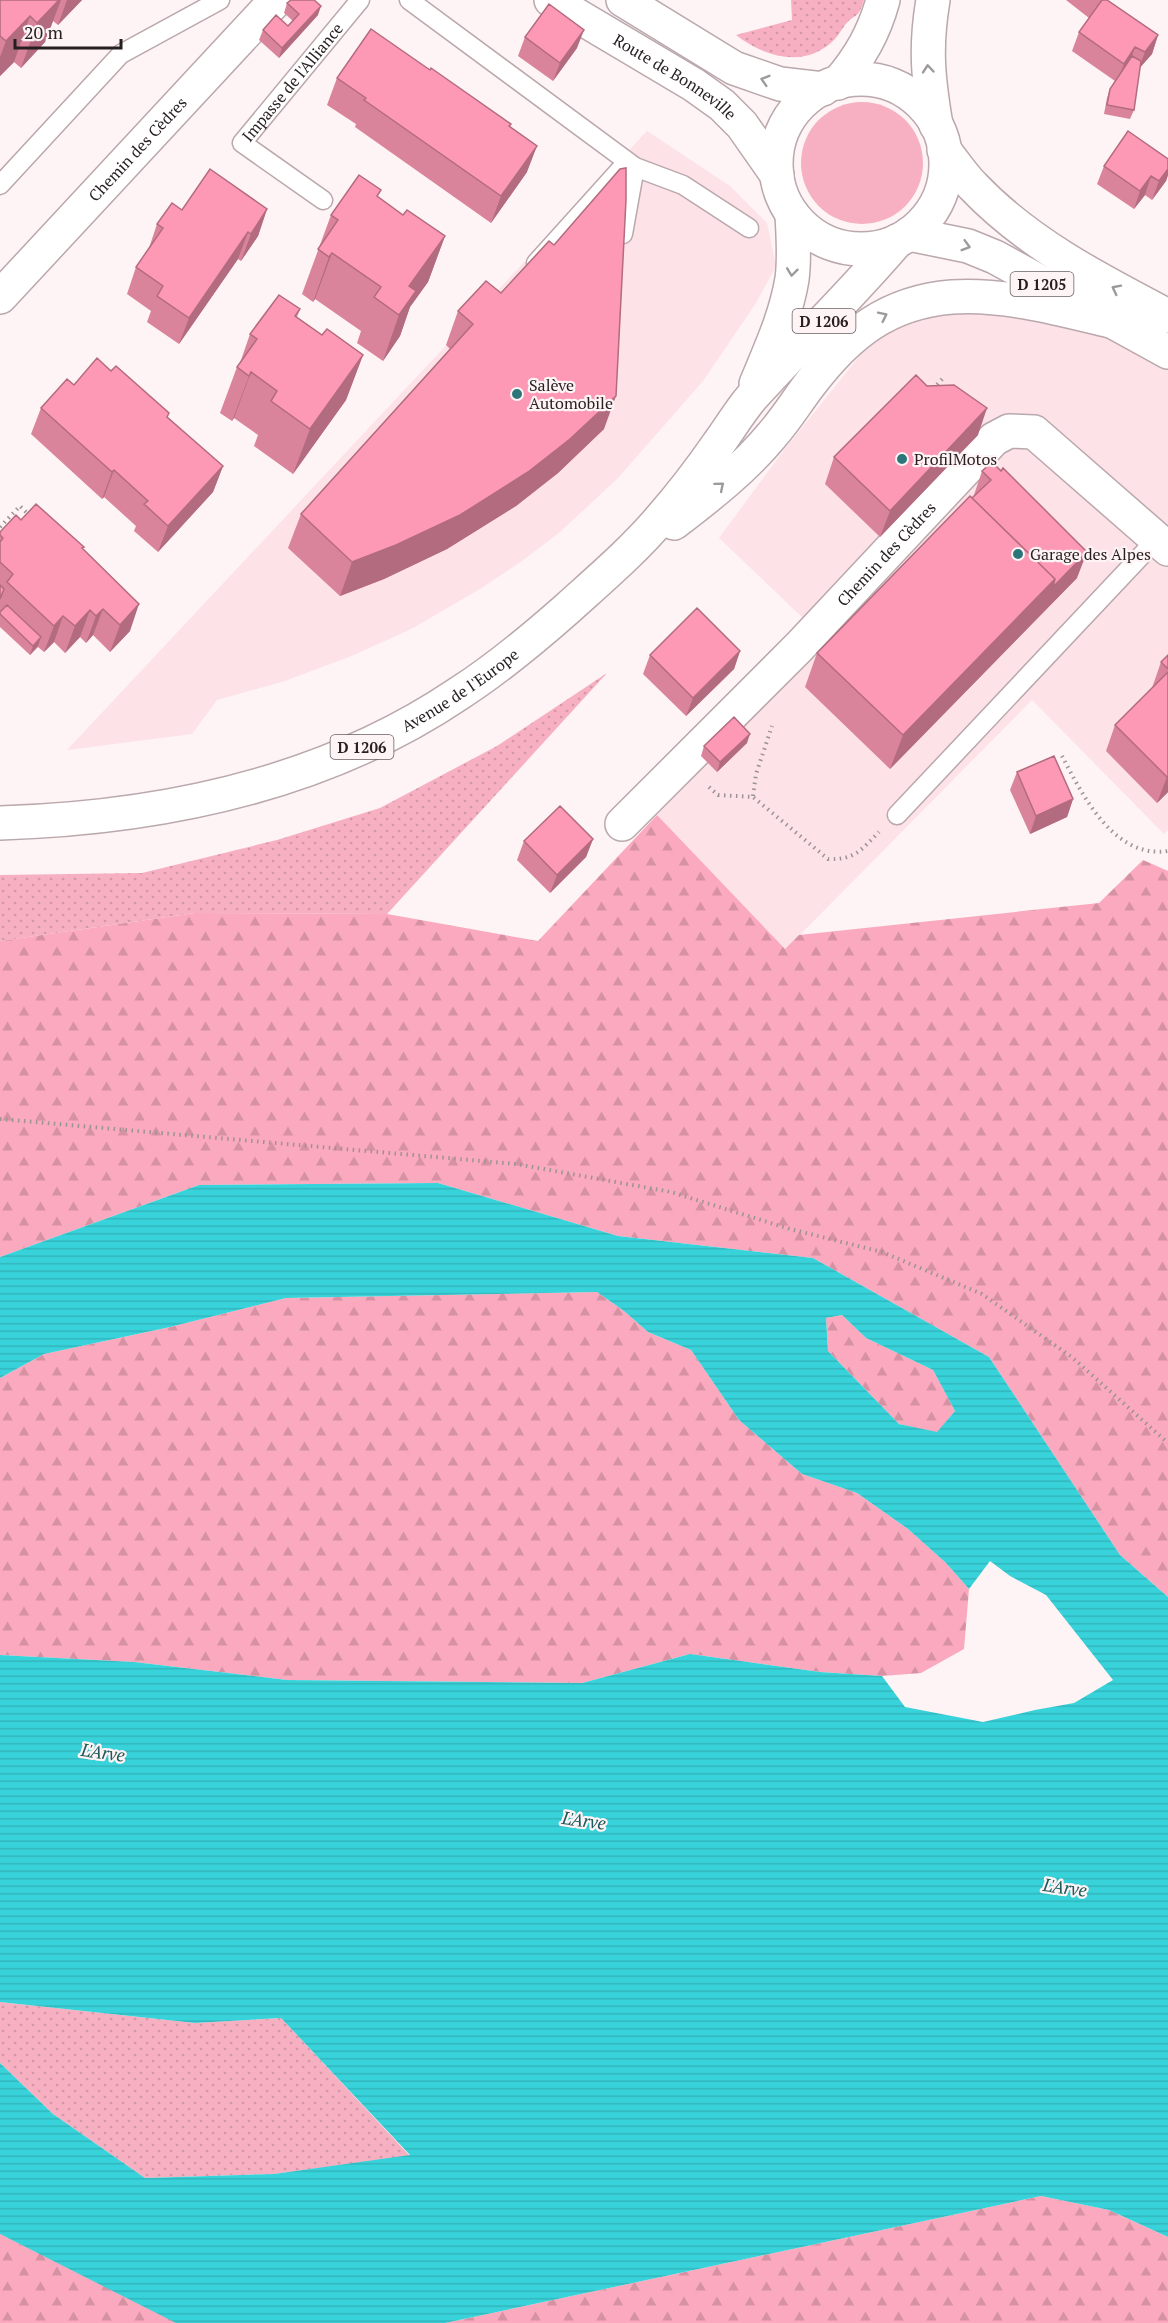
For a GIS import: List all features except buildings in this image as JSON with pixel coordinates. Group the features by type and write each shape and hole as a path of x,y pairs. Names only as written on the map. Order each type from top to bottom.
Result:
{"main road":[{"name":"Chemin des Cèdres","path":"0,297 276,0"},
{"name":"Route de Bonneville","path":"551,0 694,85 722,105 742,124 777,175"},
{"path":"623,0 734,68 780,84 830,86 854,80 871,80 895,87 922,106 940,138"},
{"path":"883,0 869,39 854,64 830,86 804,102 783,130 777,152 777,175 784,202 792,214 818,238 839,246 863,249 903,237 930,214 939,197 944,178 927,57 928,26 933,0"},
{"name":"D 1205","path":"940,138 972,186 1028,234 1102,282 1168,316"},
{"name":"Avenue de l'Europe","path":"750,400 785,311 794,257 792,214"},
{"name":"D 1205","path":"903,237 968,246 995,257 1168,352"},
{"name":"Avenue de l'Europe","path":"0,823 56,821 170,806 259,787 327,763 395,731 458,695 543,630 629,553 661,518 750,400 903,237"},
{"path":"592,587 700,503 747,462 772,436 827,363 863,327 880,318 919,303 967,296 1037,304 1114,322"},
{"name":"Chemin des Cèdres","path":"622,824 807,639 994,439 1009,431 1034,432 1162,545"}],"lane":[{"path":"0,184 121,54 220,0"},
{"name":"Impasse de l'Alliance","path":"323,200 242,143 360,0"},
{"path":"409,0 628,162 683,185 749,228"},
{"path":"623,234 628,162"},
{"path":"524,276 628,162"},
{"path":"897,815 1162,545"}],"path":[{"path":"930,392 945,376"},
{"path":"0,527 20,506 35,521"},
{"path":"753,796 756,774 774,720"},
{"path":"1062,756 1092,809 1119,837 1137,848 1151,852 1168,851"},
{"path":"683,761 718,795 753,796 828,859 844,859 857,854 897,815"},
{"path":"0,1119 516,1164 671,1192 790,1229 882,1252 982,1294 1073,1358 1168,1443"}],"shaded area":[{"path":"791,0 864,0 858,13 834,40 823,49 810,55 785,57 772,54 747,43 736,35 792,20"},
{"path":"862,102 885,107 896,112 905,120 913,129 918,140 923,163 918,186 913,197 905,206 896,214 885,219 862,224 839,219 828,214 819,206 811,197 806,186 801,163 806,140 811,129 819,120 828,112 839,107"},
{"path":"647,131 730,186 767,223 776,266 756,303 703,381 618,478 560,532 522,561 480,589 413,628 354,655 285,681 217,700 192,734 67,750"},
{"path":"945,309 1087,325 1168,366 1168,830 1164,834 1032,700 785,950 657,815 821,643 803,618 719,538 784,450 874,338 905,322"},
{"path":"607,673 387,914 195,913 0,941 0,875 142,873 277,840 380,808 497,746"},
{"path":"0,2002 195,2023 281,2018 410,2156 274,2174 145,2178 53,2114 0,2063"}],"green space":[{"path":"657,815 785,949 799,935 1099,903 1143,860 1168,871 1168,1597 1120,1555 989,1357 813,1258 618,1236 438,1183 199,1185 0,1257 0,941 195,913 387,914 538,941"},
{"path":"597,1292 648,1332 691,1350 739,1420 802,1474 857,1493 908,1529 946,1563 969,1589 964,1649 921,1673 882,1676 820,1672 690,1654 582,1683 287,1680 134,1662 0,1655 0,1378 44,1354 170,1327 286,1298"},
{"path":"842,1315 866,1338 933,1370 955,1411 937,1433 899,1424 828,1351 826,1318"},
{"path":"1041,2196 1109,2210 1168,2237 1168,2323 445,2323"},
{"path":"0,2234 175,2321 176,2323 0,2323"}],"water":[{"name":"L'Arve","path":"438,1183 618,1236 813,1258 989,1357 1120,1555 1168,1597 1168,2237 1109,2210 1041,2196 445,2323 176,2323 0,2234 0,2063 53,2114 145,2178 274,2174 410,2155 281,2018 195,2023 0,2002 0,1655 134,1662 287,1680 582,1683 690,1654 820,1672 882,1676 905,1707 983,1722 1074,1703 1113,1680 1046,1595 1010,1576 990,1561 969,1589 946,1563 908,1529 857,1493 802,1474 739,1420 691,1350 648,1332 597,1292 286,1298 170,1327 44,1354 0,1378 0,1257 199,1185","holes":["842,1315 866,1338 933,1370 955,1411 937,1432 899,1424 828,1351 826,1318"]}],"place":[{"name":"Salève Automobile","path":"517,394"},
{"name":"ProfilMotos","path":"902,459"},
{"name":"Garage des Alpes","path":"1018,554"}]}
